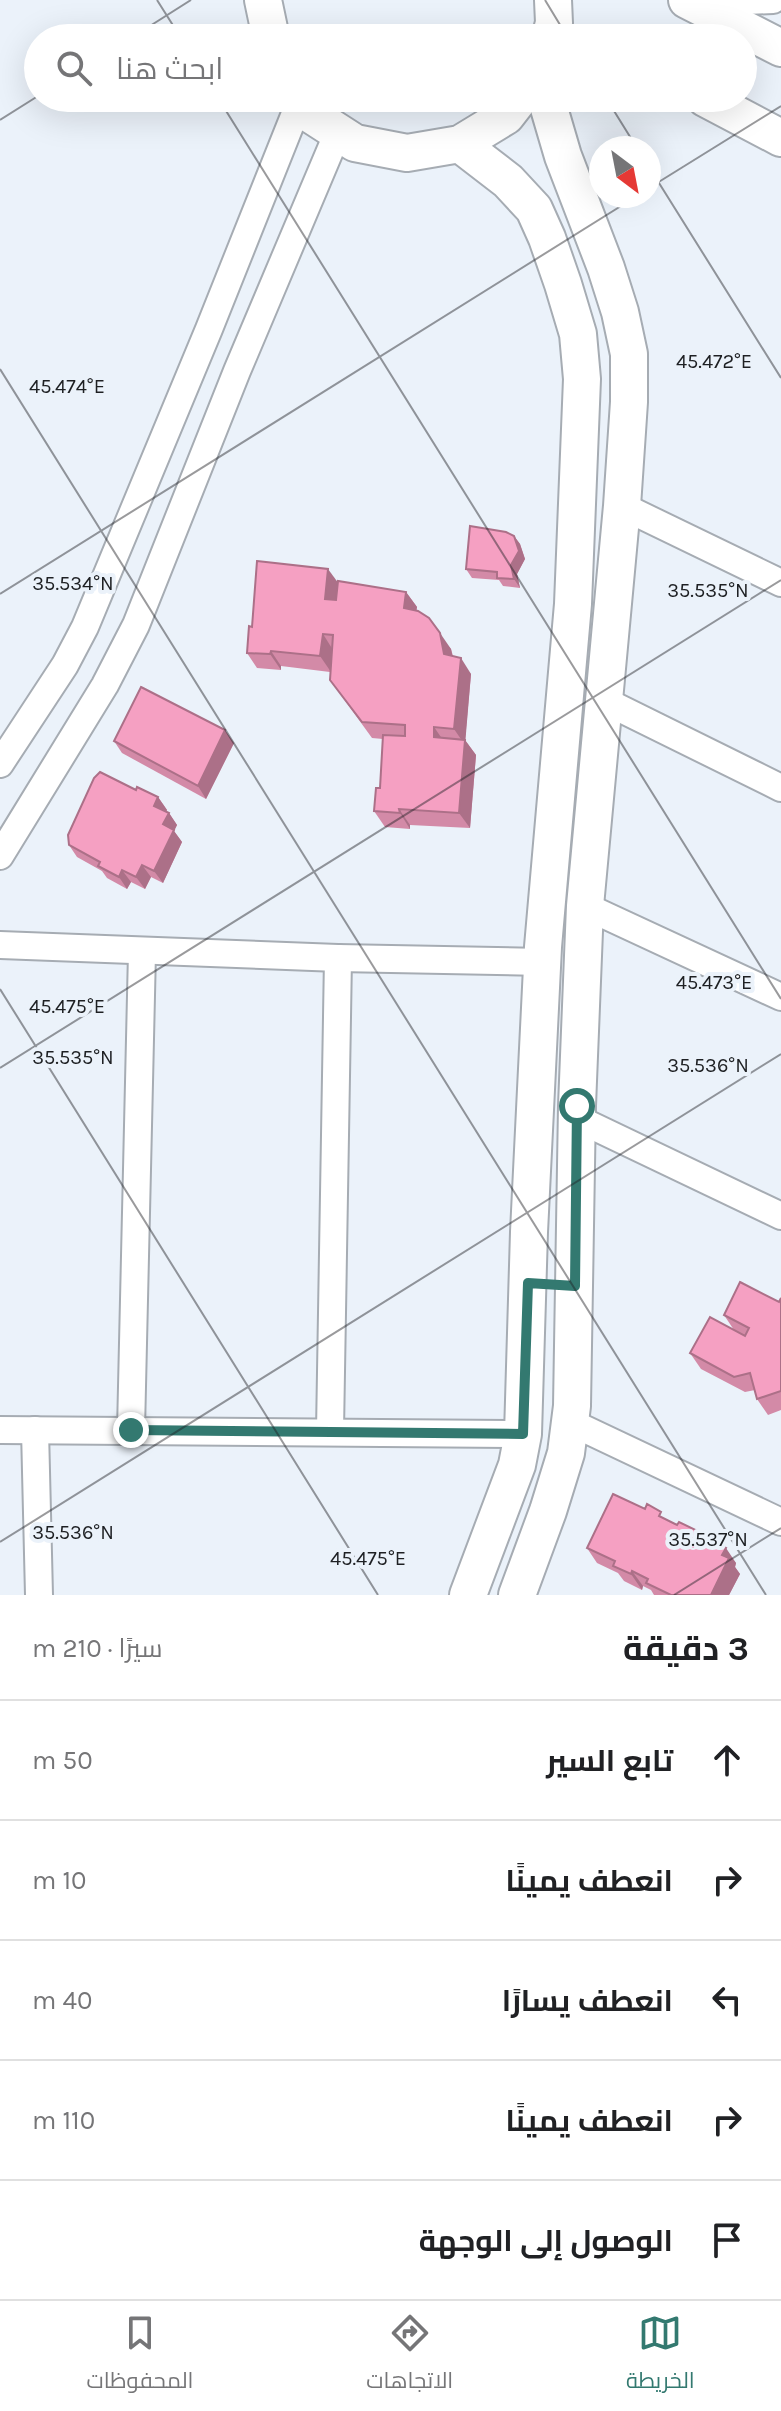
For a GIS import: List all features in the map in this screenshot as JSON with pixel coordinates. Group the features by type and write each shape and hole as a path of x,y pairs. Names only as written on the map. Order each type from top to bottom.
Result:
{"street":[{"path":"263,0 268,24"},
{"path":"553,0 554,24"},
{"path":"690,2 773,0"},
{"path":"690,2 734,24"},
{"path":"757,36 781,48"},
{"path":"0,764 65,665 85,627 209,329 294,112"},
{"path":"308,112 355,143 407,153 460,144 509,112"},
{"path":"517,1595 566,1453 570,1422 575,1351 576,1118 585,906 629,402 629,354 620,312 550,112"},
{"path":"732,112 781,138"},
{"path":"0,856 105,685 136,625 237,371 338,132"},
{"path":"460,144 508,181 534,209 547,238 578,334 582,379 573,604 543,962 523,1434 517,1465 468,1595"},
{"path":"622,506 781,583"},
{"path":"603,700 781,788"},
{"path":"585,906 781,997"},
{"path":"0,945 142,952 543,962"},
{"path":"131,1430 142,952"},
{"path":"330,1431 338,958"},
{"path":"576,1118 781,1216"},
{"path":"528,1283 575,1286"},
{"path":"570,1422 781,1522"},
{"path":"0,1430 523,1434"},
{"path":"35,1430 39,1595"}],"building":[{"path":"470,526 514,536 519,551 511,565 514,579 497,578 497,572 466,569"},
{"path":"257,561 328,569 325,599 336,600 338,581 406,592 404,608 418,611 429,618 440,633 444,654 461,658 454,729 434,727 434,737 465,740 459,813 399,809 400,813 374,811 376,788 380,788 383,735 405,736 405,725 362,722 330,680 333,635 323,634 320,656 271,651 270,654 247,653"},
{"path":"141,687 225,730 198,786 114,741"},
{"path":"100,772 158,797 154,806 169,813 163,824 174,830 154,871 142,865 136,877 122,870 119,877 69,845 68,835 94,778"},
{"path":"740,1282 779,1302 781,1298 781,1391 757,1399 750,1373 734,1377 690,1353 710,1317 745,1336 749,1328 724,1315"},
{"path":"613,1494 645,1509 647,1504 661,1512 659,1516 677,1525 679,1522 726,1548 722,1555 729,1558 711,1595 671,1595 646,1583 648,1579 632,1571 631,1574 613,1566 615,1561 587,1548"}],"route":[{"path":"131,1430 523,1434 528,1283 575,1286 577,1106"}]}
